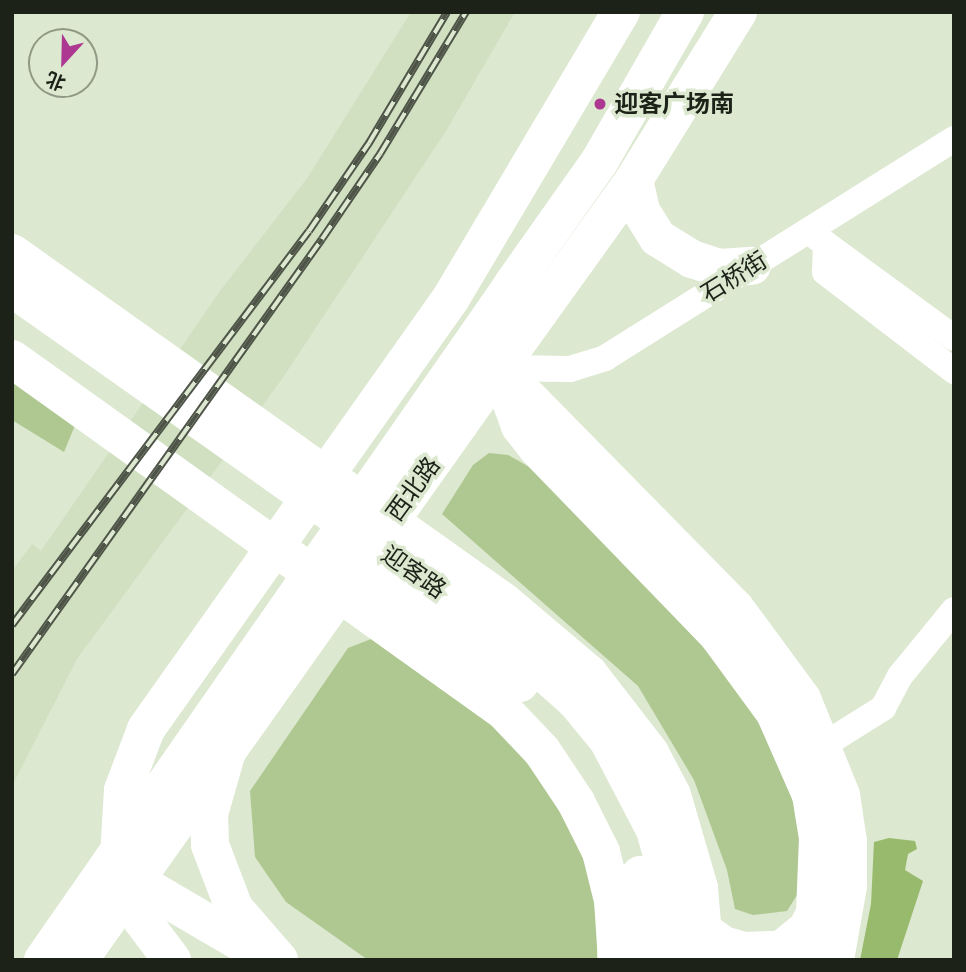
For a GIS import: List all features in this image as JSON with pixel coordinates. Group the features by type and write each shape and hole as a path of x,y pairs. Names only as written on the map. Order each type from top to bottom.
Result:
{"main road":[{"path":"174,960 142,920 119,857 118,822 133,757 164,700 410,358 498,225 621,12"},
{"name":"西北路","path":"79,960 120,872 408,465 513,284 599,162 685,12"},
{"name":"西北路","path":"408,465 499,368 634,180 738,12"},
{"path":"634,180 641,211 658,238 692,259 720,268 752,266"},
{"path":"12,253 505,602 589,674 650,753 673,795 688,839 704,945 723,945 744,951 781,950 807,929 815,914"},
{"path":"513,284 499,330 499,368 520,426 538,449 718,635 775,713 811,795 818,838 815,914 806,960"},
{"name":"迎客路","path":"12,288 489,624 575,700 608,740 655,830 666,869 675,960"},
{"name":"迎客路","path":"12,320 473,646 527,687 564,724 608,783 630,836 642,882 645,960"},
{"path":"12,359 504,711 542,751 576,802 601,852 613,900 617,960"},
{"path":"499,368 735,608 795,687 824,745 841,794 848,842 848,886 835,960"},
{"name":"西北路","path":"43,960 229,744 293,627"},
{"path":"229,744 209,814 210,845 234,908 279,960"},
{"path":"120,872 271,960"},
{"path":"130,960 174,960"}],"street":[{"name":"石桥街","path":"499,368 570,369 605,358 752,266 817,237 954,139"},
{"path":"817,237 954,338"},
{"path":"817,237 825,272 954,371"},
{"path":"824,745 883,708 900,676 954,610"}],"shaded area":[{"path":"411,12 515,12 446,131 282,379 77,659 12,786 12,571 32,544 41,551 220,291 308,177"}],"green space":[{"path":"12,374 78,418 64,452 12,420"},
{"path":"489,453 508,455 533,469 730,675 788,756 806,840 804,884 787,911 753,915 735,909 727,870 694,780 638,686 442,514 473,465"},
{"path":"384,634 516,735 582,830 597,900 597,960 368,960 286,902 255,857 250,791 348,648"},
{"path":"889,838 915,841 917,849 908,854 905,870 923,881 897,960 860,960 871,904 874,842"}],"railway":[{"path":"12,625 309,231 369,143 447,12"},
{"path":"12,674 322,239 380,154 466,12"}],"place":[{"name":"迎客广场南","path":"600,104"}]}
